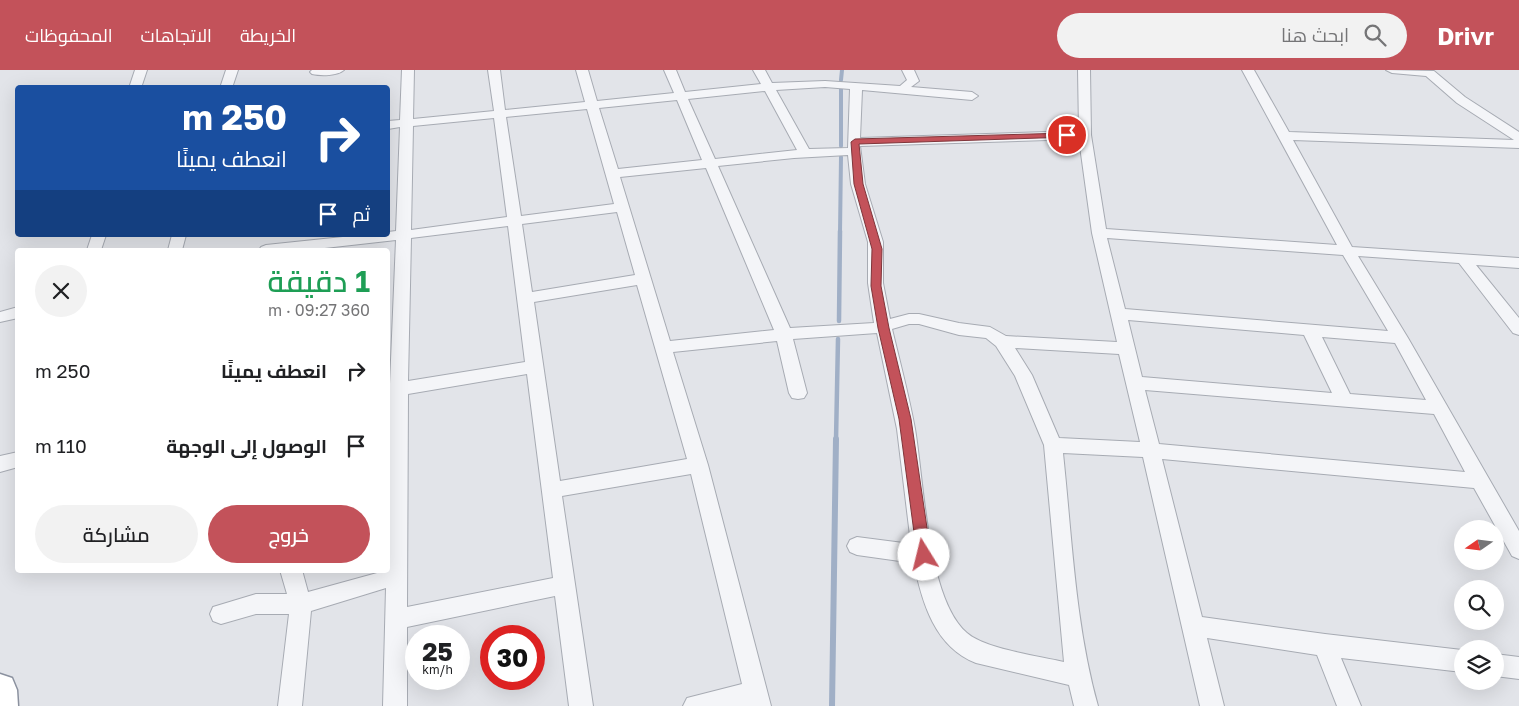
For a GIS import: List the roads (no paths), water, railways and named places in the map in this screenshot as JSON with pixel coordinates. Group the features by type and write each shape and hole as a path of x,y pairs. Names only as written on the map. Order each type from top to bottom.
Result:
{"highway":[{"path":"0,690 1,706"}],"street":[{"path":"136,85 141,70"},
{"path":"227,85 232,70"},
{"path":"315,74 338,70"},
{"path":"395,706 396,576 393,390 402,235 408,70"},
{"path":"494,70 582,706"},
{"path":"582,70 643,279 665,347 698,465 757,699 695,706"},
{"path":"670,70 784,334 798,393"},
{"path":"759,70 805,153"},
{"path":"833,84 835,70"},
{"path":"904,89 906,85 913,81 908,70"},
{"path":"1084,70 1085,135 1099,233 1212,706"},
{"path":"1248,70 1347,250 1400,338 1519,550"},
{"path":"1392,70 1428,72 1461,100 1519,138"},
{"path":"390,125 769,87 833,84 972,96"},
{"path":"856,86 855,146 858,184 877,249 876,286 883,328 904,416 924,555 932,591 953,637 964,646 976,652 1078,676"},
{"path":"612,174 855,146 1085,135"},
{"path":"1284,136 1519,144"},
{"path":"390,236 622,208"},
{"path":"1099,233 1519,263"},
{"path":"283,244 376,237"},
{"path":"1463,258 1519,329"},
{"path":"525,298 643,279"},
{"path":"0,317 15,313"},
{"path":"1118,314 1400,338"},
{"path":"665,347 784,334 883,328 909,319 919,319 960,329 990,333 1002,342 1023,375 1053,445 1067,599 1078,676 1086,706"},
{"path":"1310,330 1344,399"},
{"path":"1002,342 1126,348"},
{"path":"393,390 534,367"},
{"path":"1134,383 1439,408"},
{"path":"1053,445 1150,450 1479,481"},
{"path":"0,464 15,460"},
{"path":"552,490 698,465"},
{"path":"856,546 924,555"},
{"path":"290,706 301,604 293,573"},
{"path":"220,614 256,604 301,604 396,576"},
{"path":"396,619 564,585"},
{"path":"1193,626 1325,645 1454,660"},
{"path":"1325,645 1348,706"},
{"path":"1504,666 1519,668"}],"waterway":[{"path":"841,80 842,70"},
{"path":"841,89 841,146"},
{"path":"840,233 841,157"},
{"path":"839,321 840,231"},
{"path":"836,440 838,339"},
{"path":"832,706 836,439"}]}
